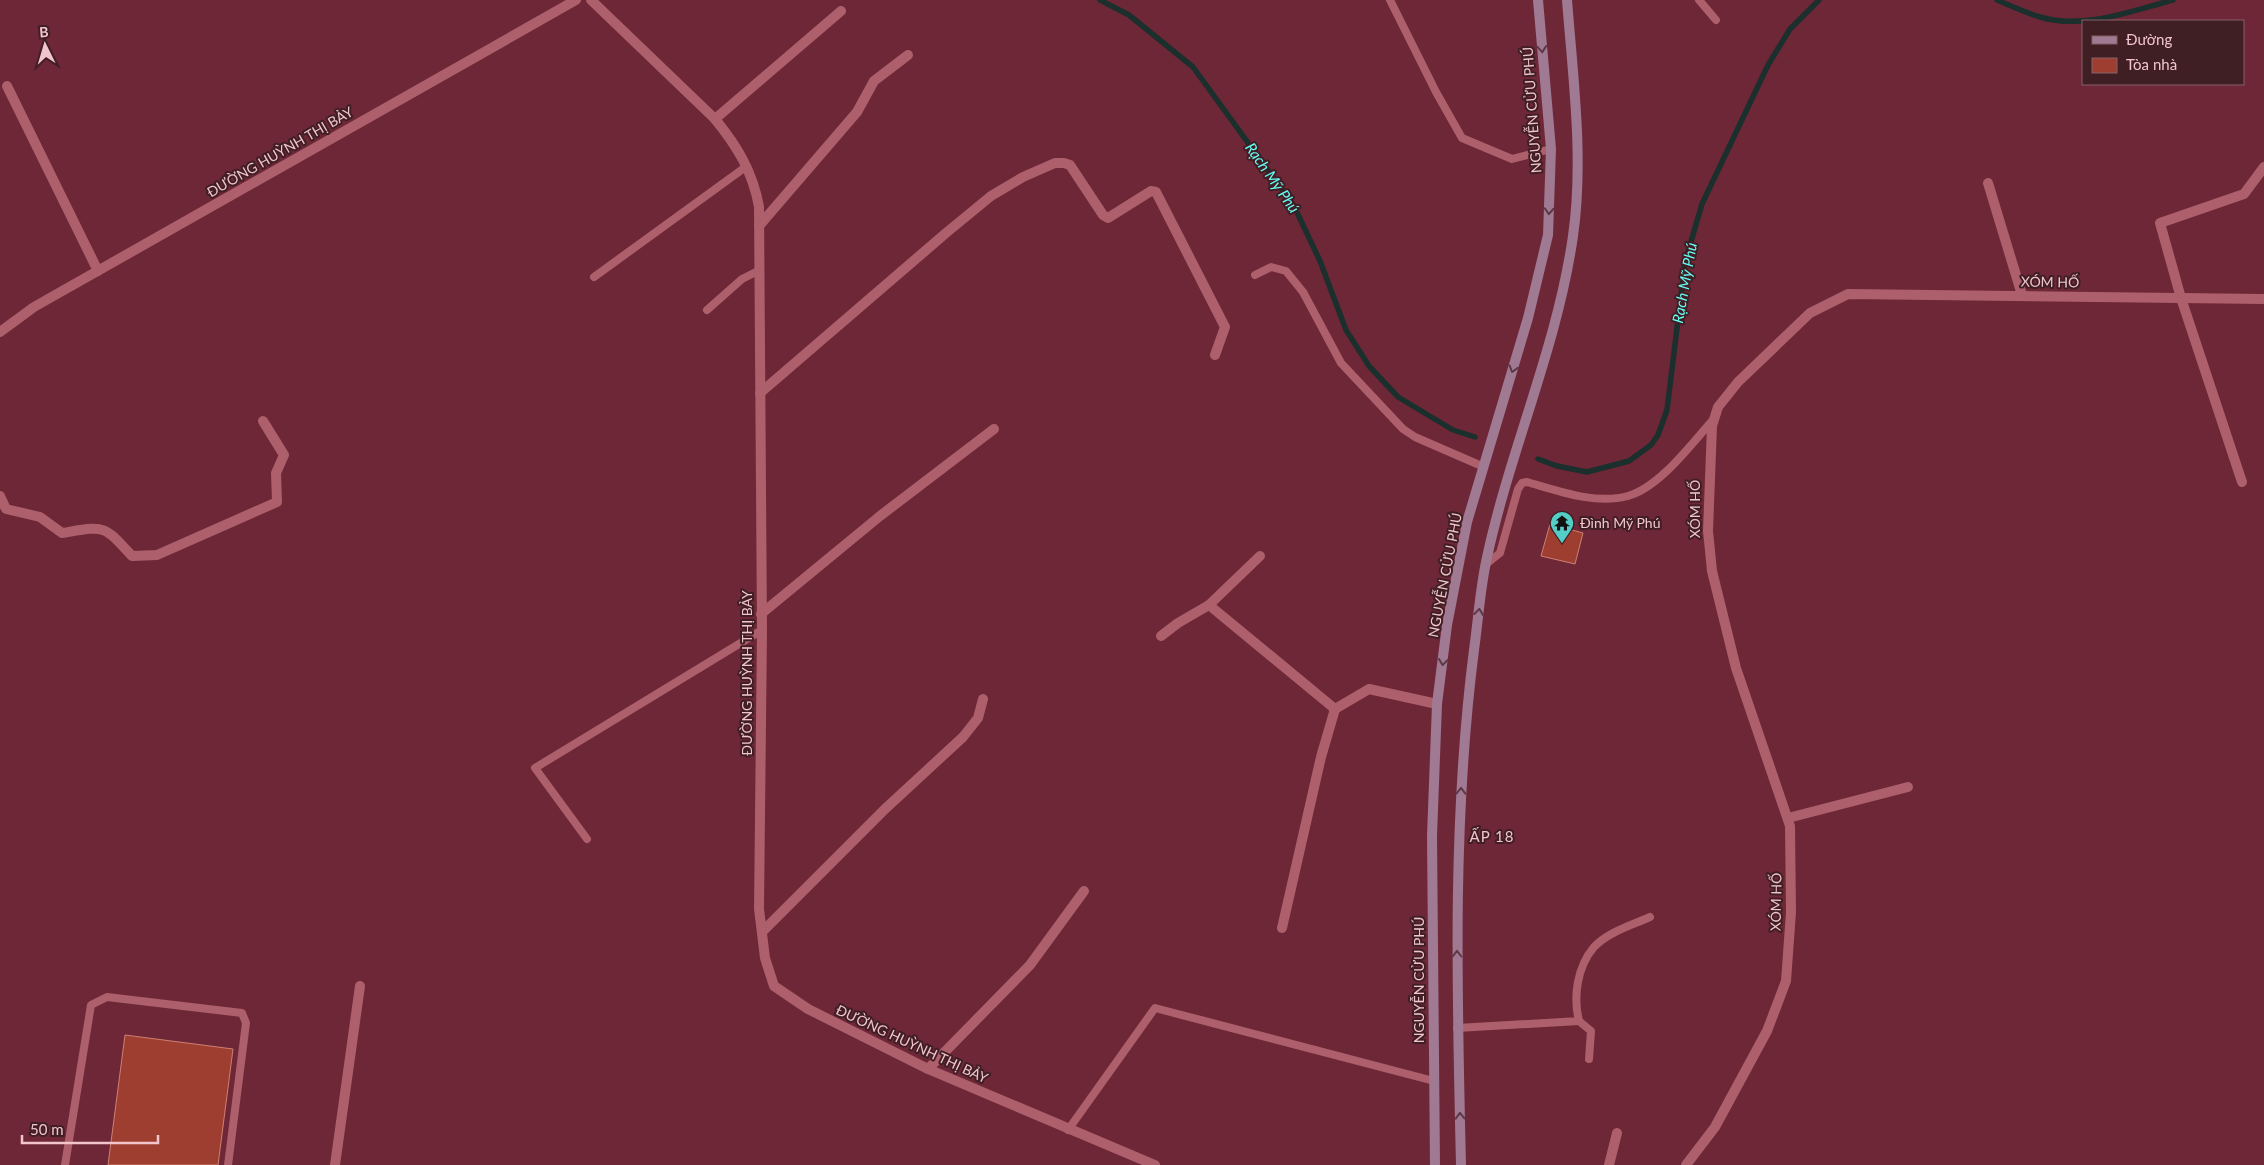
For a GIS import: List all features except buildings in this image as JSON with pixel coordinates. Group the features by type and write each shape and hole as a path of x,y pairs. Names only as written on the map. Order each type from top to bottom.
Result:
{"main road":[{"name":"NGUYỄN CỬU PHÚ","path":"1435,1165 1432,836 1437,704 1448,625 1467,522 1528,318 1548,235 1551,149 1538,0"},
{"path":"1461,1165 1457,1028 1461,776 1468,696 1485,565 1516,448 1562,296 1574,235 1579,168 1569,1"}],"street":[{"name":"ĐƯỜNG HUỲNH THỊ BẢY","path":"0,332 34,307 576,0"},
{"name":"ĐƯỜNG HUỲNH THỊ BẢY","path":"591,0 715,119 732,140 748,166 757,194 760,270 762,630 759,909 765,958 774,986 808,1009 928,1069 1068,1130 1156,1165"},
{"path":"715,119 841,11"},
{"path":"759,226 857,112 874,81 908,55"},
{"path":"6,86 98,271"},
{"path":"760,393 938,239 991,196 1023,176 1059,162 1069,164 1103,215 1108,218 1151,191 1156,192 1225,327 1216,355"},
{"path":"2242,482 2180,298 2160,223 2244,194 2264,167"},
{"path":"1988,183 2022,295"},
{"name":"XÓM HỐ","path":"1686,1165 1715,1127 1767,1031 1786,981 1791,912 1788,818 1736,668 1712,572 1708,531 1710,443 1713,420 1722,401 1738,382 1810,313 1848,294 2264,299"},
{"path":"0,496 6,509 40,517 62,533 92,528 109,531 132,556 157,555 277,502 276,473 284,455 263,421"},
{"path":"761,614 880,516 994,429"},
{"path":"1161,636 1178,623 1210,605 1260,556"},
{"path":"1210,605 1335,709"},
{"path":"1282,928 1320,757 1335,709 1369,689 1437,704"},
{"path":"762,932 885,810 963,737 978,718 983,699"},
{"path":"1788,818 1908,787"},
{"path":"928,1069 1030,965 1084,891"},
{"path":"334,1165 360,986"},
{"path":"1610,1165 1617,1133"}],"lane":[{"path":"1390,0 1436,92 1462,138 1512,159 1551,149"},
{"path":"1698,0 1716,20"},
{"path":"594,277 748,166"},
{"path":"1255,275 1271,267 1285,270 1304,292 1341,363 1403,429 1416,437 1484,467"},
{"path":"707,310 742,279 760,270"},
{"path":"1485,565 1500,553 1518,489 1522,483 1527,482 1577,496 1628,497 1648,487 1659,478 1713,420"},
{"path":"587,840 535,768 762,630"},
{"path":"1579,1022 1576,1009 1577,986 1583,964 1594,946 1613,933 1650,917"},
{"path":"65,1165 91,1005 107,997 242,1013 246,1023 228,1165"},
{"path":"1068,1130 1155,1008 1434,1081"},
{"path":"1457,1028 1579,1022 1592,1031 1588,1059"}],"waterway":[{"name":"Rạch Mỹ Phú","path":"1100,0 1129,15 1193,67 1294,206 1320,261 1346,330 1369,366 1398,397 1453,430 1475,437"},
{"name":"Rạch Mỹ Phú","path":"1538,459 1557,466 1587,472 1629,461 1651,445 1658,435 1667,410 1685,262 1702,204 1768,65 1790,29 1819,0"},
{"name":"Rạch Mỹ Phú","path":"1997,0 2040,17 2056,20 2082,20"},
{"name":"Rạch Mỹ Phú","path":"2090,20 2124,14 2173,0"}],"place":[{"name":"Đình Mỹ Phú","path":"1562,544"}],"district":[{"name":"ẤP 18","path":"1492,837"}]}
